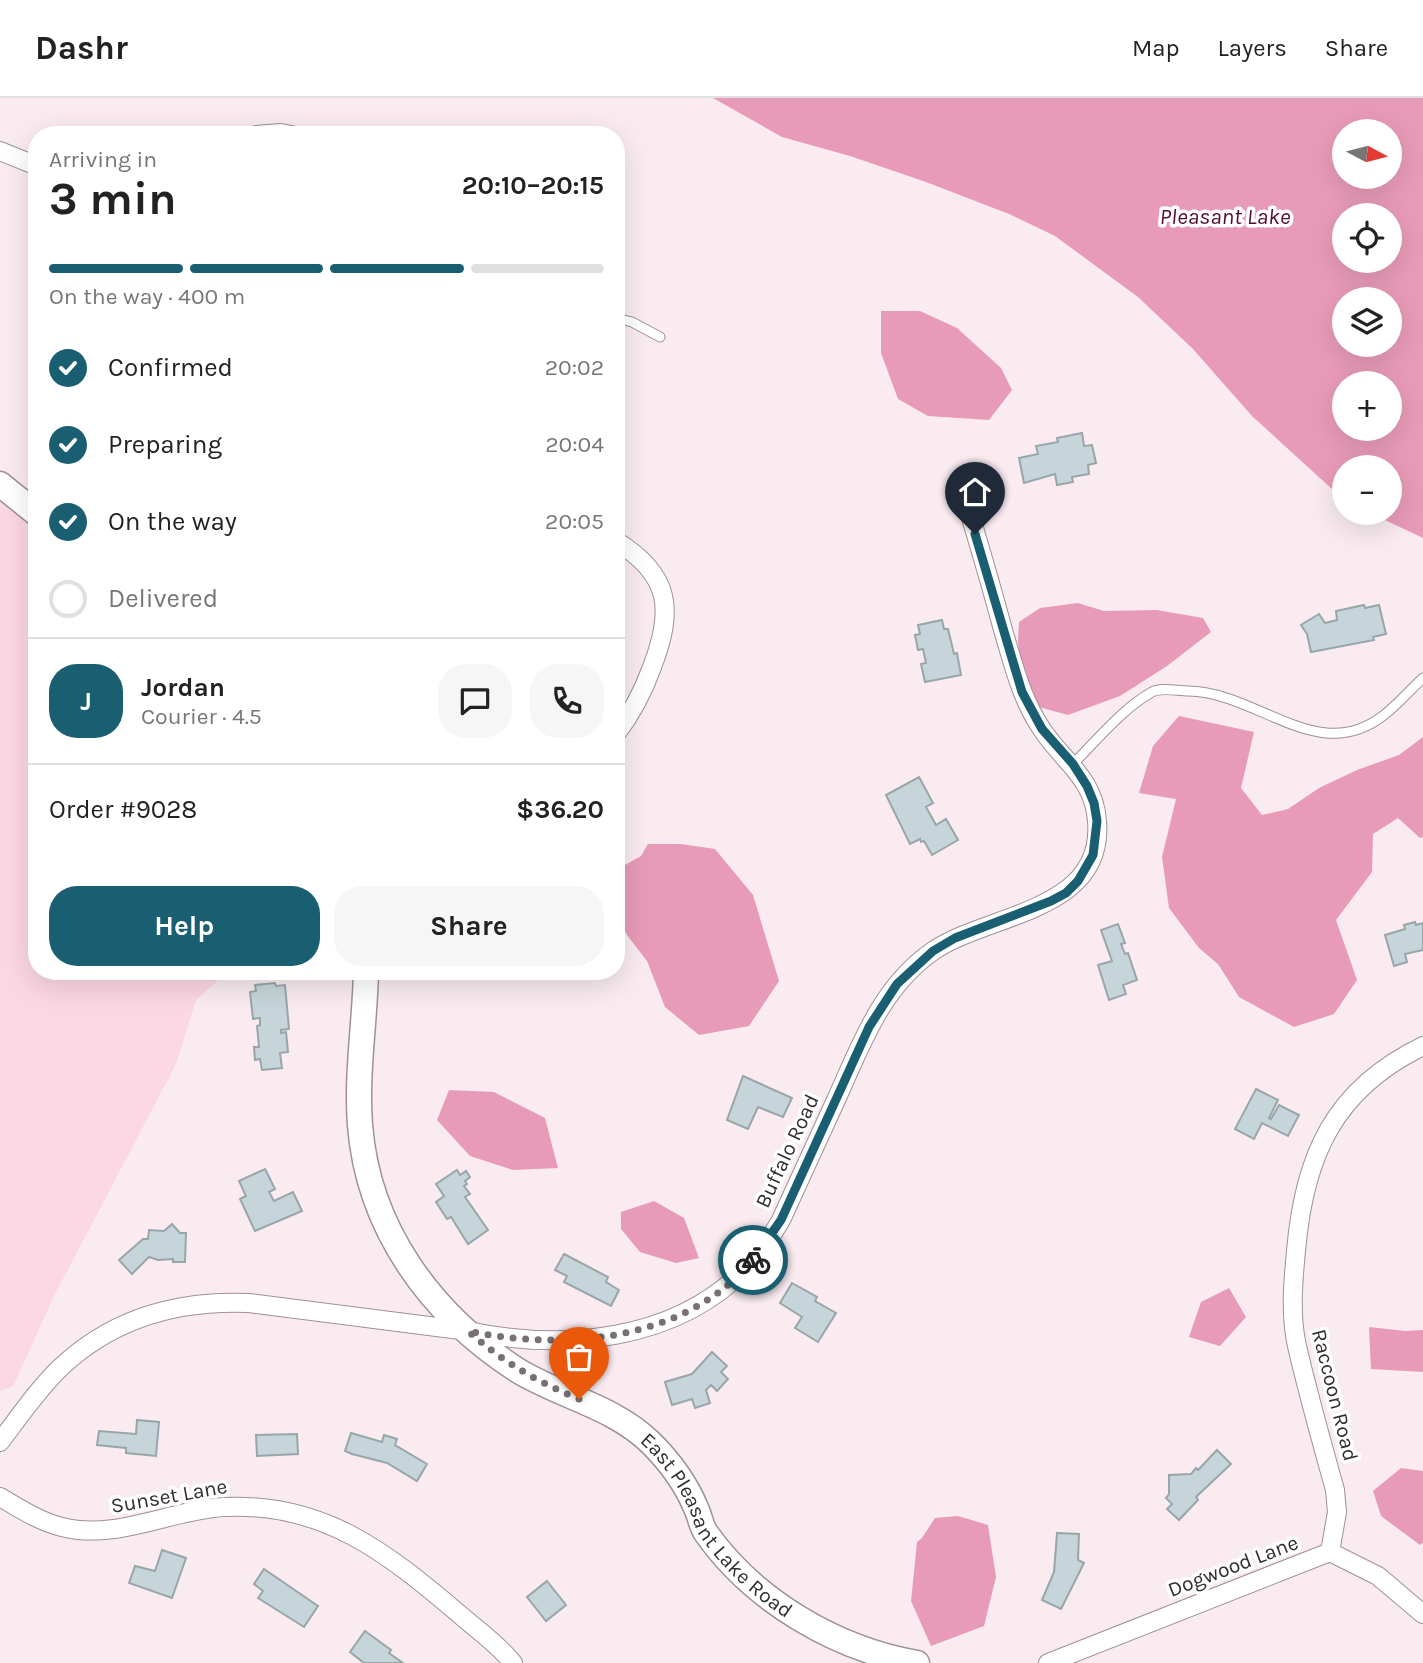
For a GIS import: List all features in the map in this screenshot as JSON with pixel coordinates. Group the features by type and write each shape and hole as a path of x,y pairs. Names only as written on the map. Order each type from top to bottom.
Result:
{"street":[{"path":"0,151 28,162"},
{"path":"0,484 28,507"},
{"name":"Buffalo Road","path":"0,1443 44,1385 84,1348 108,1332 162,1310 191,1304 249,1303 468,1331 501,1338 535,1341 588,1339 631,1331 678,1315 723,1289 746,1268 765,1246 781,1220 869,1027 897,984 933,951 955,938 1066,893 1088,867 1097,838 1094,803 1087,786 1073,764 1042,729 1022,692 968,508"},
{"path":"625,547 646,564 662,594 666,612 661,646 641,694 625,720"},
{"name":"East Pleasant Lake Road","path":"365,980 360,1124 363,1154 382,1217 417,1279 440,1306 519,1371 605,1410 649,1441 686,1487 704,1530 743,1574 779,1605 841,1640 918,1663"},
{"name":"Raccoon Road","path":"1331,1552 1337,1512 1335,1490 1297,1346 1294,1320 1293,1283 1300,1209 1315,1154 1340,1112 1377,1074 1398,1058 1423,1046"},
{"name":"Sunset Lane","path":"0,1497 31,1515 61,1527 85,1530 107,1530 222,1507 281,1510 309,1517 341,1529 367,1543 441,1600 513,1663"},
{"name":"Dogwood Lane","path":"1048,1663 1331,1552 1378,1576 1423,1614"}],"lane":[{"path":"625,320 660,337"},
{"path":"1073,764 1121,717 1154,690 1200,691 1236,699 1311,732 1329,735 1345,734 1384,716 1423,678"}],"shaded area":[{"path":"0,492 28,515 28,980 218,980 196,1000 176,1064 55,1294 13,1386 0,1391"}],"water":[{"name":"Pleasant Lake","path":"713,98 1423,98 1423,538 1395,525 1402,525 1402,455 1332,455 1332,489 1252,416 1193,349 1138,297 1055,236 1009,214 850,156 782,137"},
{"path":"881,311 920,311 957,328 1001,368 1012,390 989,420 928,416 898,399 881,353"},
{"path":"1078,603 1104,611 1157,610 1203,618 1211,632 1167,666 1120,696 1068,715 1035,706 1023,683 1018,642 1019,622 1040,608"},
{"path":"1179,716 1254,732 1241,788 1262,815 1288,809 1319,788 1357,770 1399,755 1423,737 1423,837 1420,838 1398,818 1373,834 1372,872 1336,920 1357,980 1334,1014 1294,1027 1239,997 1218,964 1199,948 1169,908 1162,857 1176,799 1139,793 1153,746"},
{"path":"648,844 681,844 715,849 753,895 779,981 749,1026 699,1035 665,1007 647,961 625,932 625,865 641,856"},
{"path":"449,1090 494,1092 545,1118 558,1168 513,1170 470,1156 437,1120"},
{"path":"654,1201 684,1218 699,1258 676,1263 640,1252 621,1229 621,1212"},
{"path":"1229,1288 1246,1317 1220,1346 1189,1337 1201,1302"},
{"path":"1369,1327 1423,1330 1423,1372 1371,1369"},
{"path":"1401,1468 1423,1471 1423,1543 1420,1545 1381,1516 1373,1491"},
{"path":"958,1516 988,1525 996,1577 984,1626 931,1646 911,1601 917,1542 935,1518"}],"building":[{"path":"1082,433 1084,446 1092,445 1096,463 1088,465 1089,474 1072,477 1073,482 1057,485 1055,474 1024,483 1019,458 1038,454 1036,446 1058,442 1057,438"},
{"path":"1364,605 1365,608 1379,605 1386,634 1373,637 1374,640 1311,652 1307,634 1301,625 1319,614 1325,623 1337,620 1336,611"},
{"path":"942,620 944,629 948,629 954,654 957,653 961,675 925,682 921,664 926,663 923,649 918,650 915,635 920,634 918,625"},
{"path":"919,777 933,803 926,807 936,825 946,819 958,840 932,855 920,839 910,844 886,795"},
{"path":"1415,922 1416,925 1423,923 1423,950 1405,954 1407,962 1394,966 1385,935 1405,929 1404,925"},
{"path":"1118,924 1125,943 1121,944 1125,954 1128,953 1137,980 1123,985 1126,994 1109,1000 1098,965 1112,961 1101,930"},
{"path":"275,983 276,986 285,985 289,1029 281,1030 281,1033 286,1032 288,1052 280,1053 282,1068 262,1070 260,1059 255,1060 254,1047 259,1047 257,1026 260,1025 260,1018 253,1019 250,992 256,991 255,985"},
{"path":"743,1076 792,1098 783,1117 758,1107 748,1129 727,1120"},
{"path":"1256,1089 1278,1100 1269,1118 1271,1119 1279,1105 1299,1115 1288,1136 1262,1123 1254,1139 1235,1129"},
{"path":"265,1169 275,1189 269,1192 274,1201 293,1192 302,1211 255,1231 240,1199 246,1196 239,1181"},
{"path":"457,1170 460,1175 466,1171 470,1177 464,1186 470,1194 465,1197 488,1230 468,1244 451,1217 447,1219 436,1202 444,1196 436,1184"},
{"path":"172,1224 180,1233 186,1233 185,1262 149,1257 132,1274 119,1260 143,1239 148,1239 149,1230 164,1231"},
{"path":"564,1254 608,1277 606,1282 619,1290 611,1306 564,1282 567,1276 555,1270"},
{"path":"792,1283 817,1297 815,1301 836,1313 818,1342 795,1328 802,1317 780,1303"},
{"path":"712,1352 727,1366 721,1372 728,1379 717,1391 711,1385 706,1390 710,1403 695,1408 692,1399 672,1405 665,1382 692,1374"},
{"path":"137,1420 159,1422 156,1456 126,1453 126,1448 97,1445 99,1431 136,1434"},
{"path":"351,1433 382,1442 384,1435 397,1439 395,1445 427,1464 417,1481 387,1463 345,1451"},
{"path":"297,1434 298,1454 257,1456 256,1435"},
{"path":"1217,1450 1231,1464 1196,1497 1198,1500 1179,1520 1167,1509 1172,1504 1166,1498 1169,1494 1169,1475 1191,1474"},
{"path":"1057,1533 1079,1534 1078,1560 1084,1563 1061,1609 1042,1600 1054,1572"},
{"path":"162,1550 186,1558 172,1598 129,1583 135,1566 155,1571"},
{"path":"264,1569 318,1606 304,1627 258,1598 263,1591 254,1584"},
{"path":"547,1581 566,1605 546,1621 527,1597"},
{"path":"365,1631 391,1650 389,1653 403,1663 364,1663 350,1652"}],"way so far":[{"path":"579,1399 519,1371 468,1331 535,1341 598,1338 631,1331 653,1325 701,1304 723,1289 753,1260"}],"route":[{"path":"753,1260 781,1220 869,1027 882,1003 897,984 933,951 955,938 1066,893 1088,867 1093,855 1097,838 1094,803 1073,764 1042,729 1022,692 975,534"}]}
